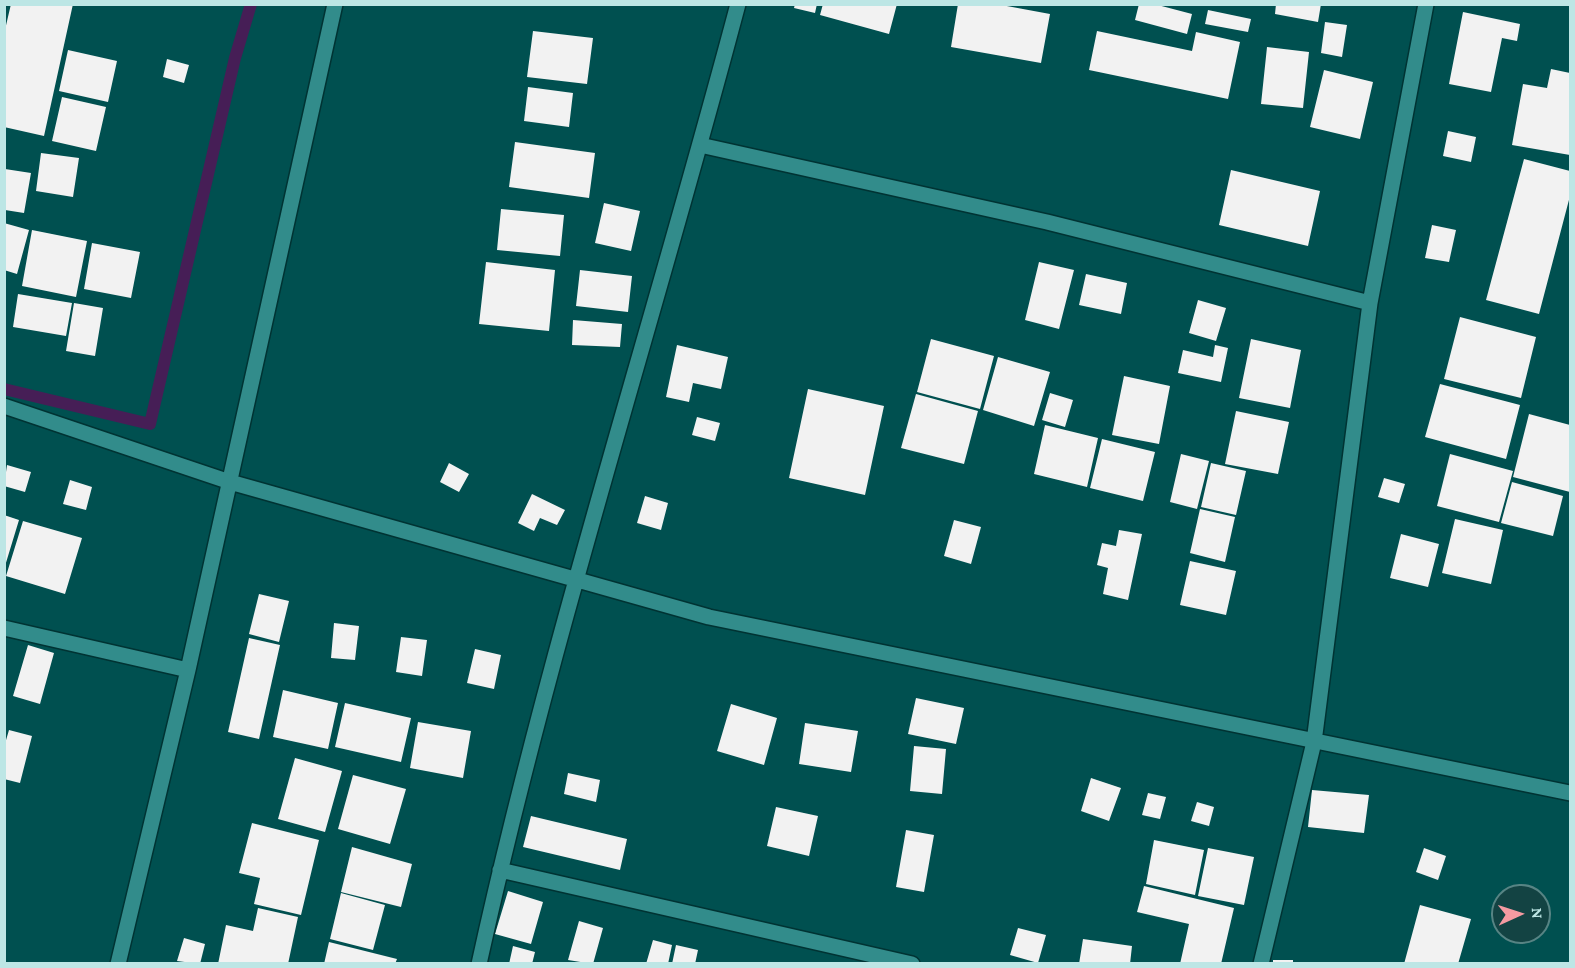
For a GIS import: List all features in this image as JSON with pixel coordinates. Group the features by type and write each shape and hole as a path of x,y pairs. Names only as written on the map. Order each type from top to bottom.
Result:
{"street":[{"path":"118,963 188,670 335,4"},
{"path":"479,963 500,870 574,580 700,145 738,4"},
{"path":"1261,963 1314,742 1370,303 1426,4"},
{"path":"700,145 1047,222 1370,303"},
{"path":"4,406 230,482 709,617 1570,793"},
{"path":"4,628 188,670"},
{"path":"500,870 912,963"}],"building":[{"path":"11,4 73,4 44,136 4,127 4,34"},
{"path":"795,4 817,4 815,13 794,8"},
{"path":"823,4 897,4 889,34 820,15"},
{"path":"958,4 996,4 1050,14 1041,63 951,47"},
{"path":"1139,4 1154,4 1192,14 1187,34 1135,20"},
{"path":"1276,4 1321,4 1318,22 1275,14"},
{"path":"1208,10 1251,19 1248,32 1205,24"},
{"path":"1463,12 1520,24 1517,41 1502,38 1491,92 1449,84"},
{"path":"1325,22 1347,25 1342,57 1321,53"},
{"path":"533,31 593,38 587,84 527,77"},
{"path":"1097,31 1192,51 1196,32 1240,42 1228,99 1089,70"},
{"path":"1267,47 1309,52 1303,108 1261,104"},
{"path":"68,50 117,61 108,102 59,91"},
{"path":"167,59 189,65 184,83 163,77"},
{"path":"1551,69 1570,73 1570,155 1512,145 1523,84 1547,88"},
{"path":"1324,70 1373,82 1360,139 1310,127"},
{"path":"528,87 573,93 569,127 524,121"},
{"path":"62,97 106,107 96,151 52,141"},
{"path":"1448,131 1476,137 1471,162 1443,156"},
{"path":"515,142 595,153 589,198 509,187"},
{"path":"41,153 79,158 73,197 36,191"},
{"path":"1524,159 1570,171 1570,196 1539,314 1486,300"},
{"path":"5,169 31,173 24,213 5,210"},
{"path":"1231,170 1320,191 1308,246 1219,225"},
{"path":"604,203 640,211 631,251 595,243"},
{"path":"501,209 564,215 560,256 497,250"},
{"path":"4,223 29,230 17,274 4,270"},
{"path":"1432,225 1456,230 1449,262 1425,258"},
{"path":"32,230 87,241 76,297 22,286"},
{"path":"92,243 140,252 131,298 84,289"},
{"path":"486,262 555,270 549,331 479,324"},
{"path":"1039,262 1074,270 1059,329 1025,320"},
{"path":"580,270 632,276 628,312 576,306"},
{"path":"1086,274 1127,283 1121,314 1079,305"},
{"path":"18,294 72,303 66,336 13,327"},
{"path":"1198,300 1226,308 1216,341 1189,333"},
{"path":"74,303 103,308 95,356 66,351"},
{"path":"1460,317 1536,337 1521,398 1444,379"},
{"path":"573,320 622,324 620,347 572,345"},
{"path":"931,339 994,356 980,409 917,392"},
{"path":"1251,339 1301,350 1290,408 1239,398"},
{"path":"677,345 728,357 721,389 693,383 689,402 666,397"},
{"path":"1215,345 1228,348 1221,382 1178,373 1183,350 1213,357"},
{"path":"998,357 1050,372 1034,426 983,410"},
{"path":"1124,376 1170,386 1159,444 1112,435"},
{"path":"1440,384 1520,405 1506,459 1425,437"},
{"path":"808,389 884,406 865,495 789,478"},
{"path":"1050,393 1073,400 1065,427 1042,420"},
{"path":"916,394 978,411 964,464 901,448"},
{"path":"1236,411 1289,422 1278,474 1225,464"},
{"path":"1529,414 1570,425 1570,492 1513,477"},
{"path":"697,417 720,423 715,441 692,435"},
{"path":"1045,425 1098,438 1087,487 1034,474"},
{"path":"1102,439 1155,452 1143,501 1090,488"},
{"path":"1181,454 1209,461 1197,509 1170,502"},
{"path":"1450,454 1513,471 1499,522 1437,506"},
{"path":"449,463 469,474 459,492 440,482"},
{"path":"1211,463 1246,471 1236,515 1201,507"},
{"path":"7,465 31,472 25,492 4,486"},
{"path":"1384,478 1405,484 1399,503 1378,497"},
{"path":"70,480 92,487 86,510 63,504"},
{"path":"1512,482 1563,496 1553,536 1501,523"},
{"path":"532,494 565,510 557,525 540,518 534,531 518,523"},
{"path":"645,496 668,503 661,530 637,523"},
{"path":"1200,509 1235,517 1225,562 1190,553"},
{"path":"4,515 19,520 5,566 4,566"},
{"path":"1455,519 1503,530 1491,584 1442,573"},
{"path":"954,520 981,527 971,564 944,556"},
{"path":"23,521 82,538 65,594 6,576"},
{"path":"1119,530 1142,534 1128,600 1103,594 1108,568 1097,565 1102,543 1116,546"},
{"path":"1401,534 1439,544 1428,587 1390,578"},
{"path":"1190,561 1236,571 1226,615 1180,605"},
{"path":"259,594 289,601 279,642 249,634"},
{"path":"334,623 359,626 355,660 331,658"},
{"path":"401,637 427,640 422,676 396,672"},
{"path":"249,638 280,645 259,739 228,732"},
{"path":"28,645 54,653 40,704 13,696"},
{"path":"475,649 501,655 494,689 467,683"},
{"path":"283,690 338,703 328,749 273,737"},
{"path":"916,698 964,708 956,744 908,734"},
{"path":"345,703 411,718 401,762 335,747"},
{"path":"731,704 777,718 764,765 717,751"},
{"path":"418,722 471,731 463,778 410,768"},
{"path":"805,723 858,731 851,772 799,764"},
{"path":"9,730 32,736 20,783 4,779 4,747"},
{"path":"914,746 946,749 942,794 910,791"},
{"path":"295,758 342,771 325,832 278,819"},
{"path":"568,773 600,780 596,802 564,794"},
{"path":"353,775 406,789 390,844 338,829"},
{"path":"1091,778 1121,788 1109,821 1081,811"},
{"path":"1312,790 1369,795 1364,833 1308,827"},
{"path":"1148,793 1166,797 1160,819 1142,815"},
{"path":"1197,802 1214,807 1209,826 1191,821"},
{"path":"776,807 818,816 809,856 767,846"},
{"path":"531,816 627,839 620,870 523,847"},
{"path":"252,823 319,840 301,915 254,904 260,878 239,873"},
{"path":"906,830 934,835 924,892 896,887"},
{"path":"1154,840 1204,850 1195,895 1146,884"},
{"path":"352,847 412,864 401,907 341,892"},
{"path":"1208,848 1254,857 1244,905 1198,896"},
{"path":"1424,848 1446,856 1438,880 1416,872"},
{"path":"1144,886 1234,908 1221,964 1180,964 1189,924 1137,912"},
{"path":"508,891 543,902 531,944 495,934"},
{"path":"341,893 385,905 373,950 330,939"},
{"path":"1420,905 1471,919 1458,964 1404,964"},
{"path":"258,908 298,917 288,964 218,964 226,925 253,931"},
{"path":"579,921 603,928 593,964 568,960"},
{"path":"1018,928 1046,935 1038,963 1010,955"},
{"path":"184,938 205,944 200,964 177,961"},
{"path":"1083,939 1132,946 1130,964 1079,964"},
{"path":"653,940 672,945 668,964 646,964"},
{"path":"329,942 397,959 395,964 324,964"},
{"path":"676,945 698,950 695,964 672,964"},
{"path":"513,946 535,952 532,964 509,964"},
{"path":"1273,960 1293,960 1293,964 1273,964"}],"waterway":[{"path":"4,389 150,424 235,58 251,4"}]}
